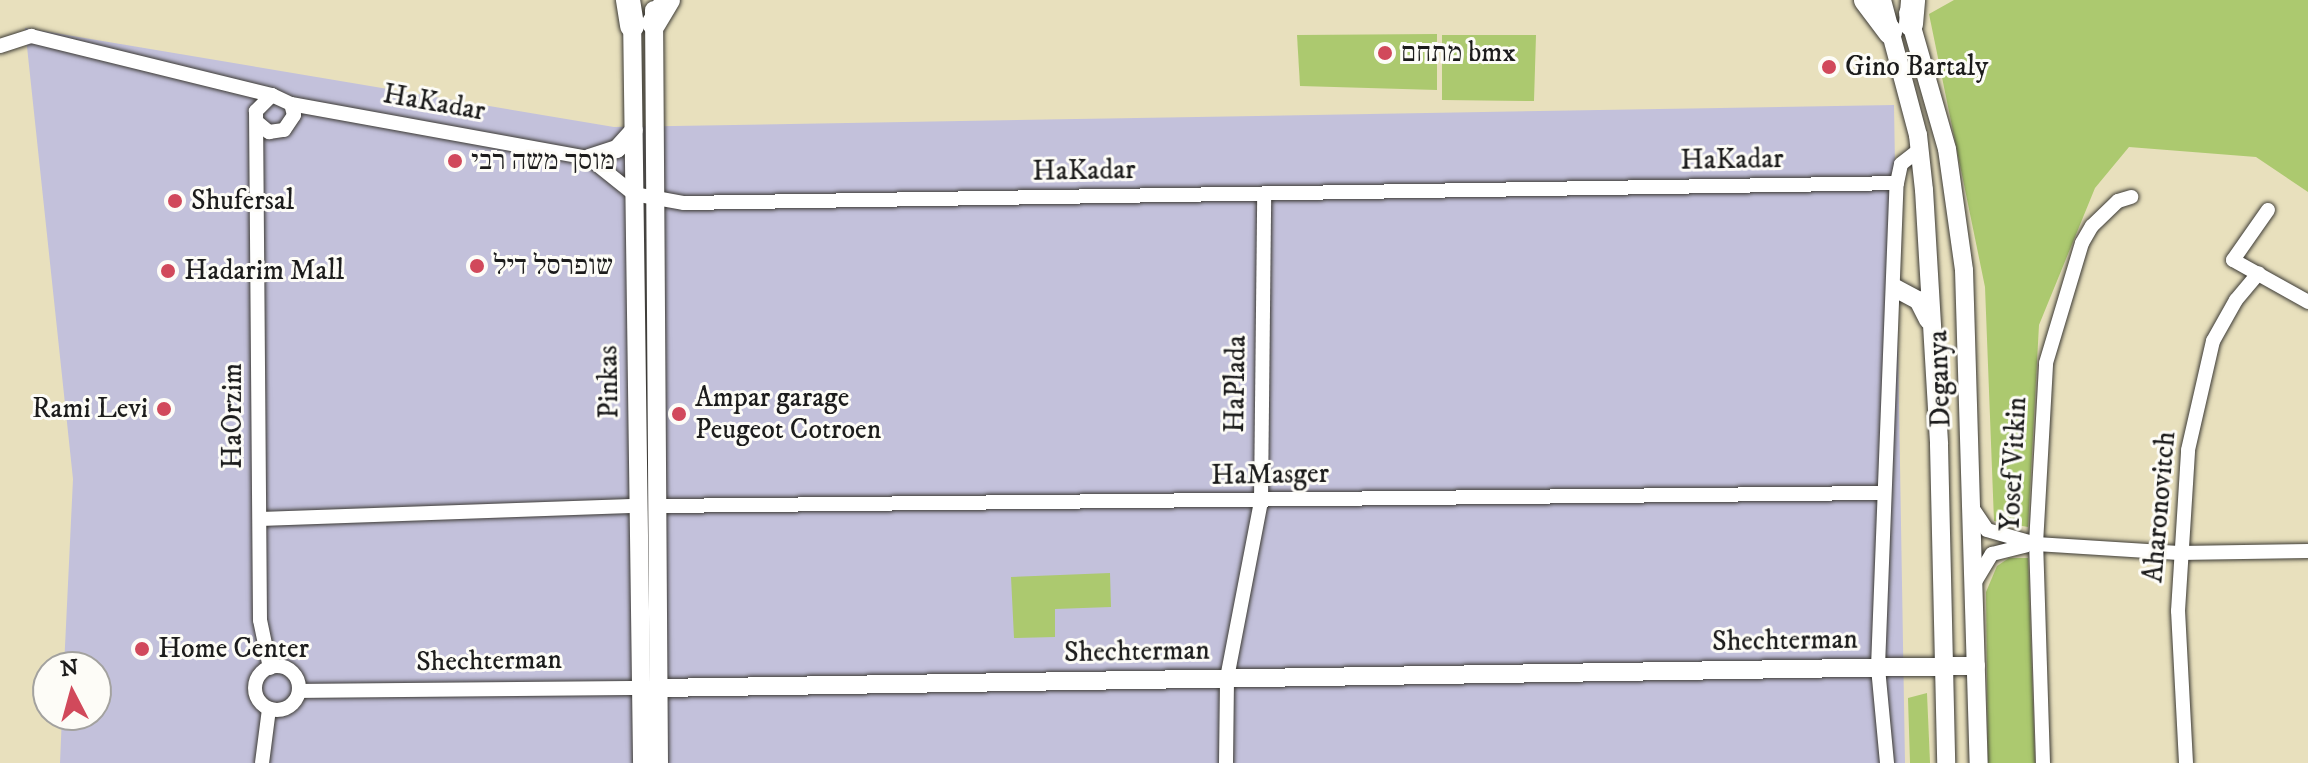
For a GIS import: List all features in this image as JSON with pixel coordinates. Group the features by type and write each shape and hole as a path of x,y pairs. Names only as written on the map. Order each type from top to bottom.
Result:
{"highway":[{"path":"630,0 647,16 668,0"},
{"path":"1866,0 1905,19"}],"street":[{"name":"Deganya","path":"1882,0 1905,19 1947,149 1959,216 1979,763"},
{"name":"Deganya","path":"1904,0 1920,149 1934,340 1946,763"},
{"name":"Pinkas","path":"647,16 634,130 638,506 650,688 659,763"},
{"name":"Pinkas","path":"642,763 650,688 658,506 655,199 647,16"},
{"path":"0,46 31,36 272,95 257,116"},
{"path":"235,86 274,133"},
{"name":"HaKadar","path":"272,95 291,104 589,158 634,194 684,203 1897,183"},
{"name":"HaOrzim","path":"258,162 274,133 292,121 291,104"},
{"name":"HaOrzim","path":"257,116 260,640 270,668"},
{"path":"589,158 617,149 634,130"},
{"path":"1887,763 1878,667 1882,493 1895,288 1897,183 1901,164 1920,149"},
{"name":"HaPlada","path":"1226,763 1227,678 1261,501 1264,195"},
{"name":"Yosef Vitkin","path":"2043,763 2036,544 2038,441 2055,322 2092,226 2118,201 2131,197"},
{"path":"2268,210 2233,260 2308,302"},
{"name":"Aharonovitch","path":"2186,763 2179,553 2188,450 2213,341 2236,300 2259,273"},
{"path":"1895,288 1918,300 1934,340"},
{"name":"HaMasger","path":"658,506 1882,493"},
{"path":"1971,505 1987,530 2036,544 2179,553 2308,551"},
{"path":"260,519 638,506"},
{"path":"1974,586 1992,554 2036,544"},
{"name":"Shechterman","path":"299,691 1976,666"},
{"path":"262,763 269,709 256,692 259,677 270,668 291,671 299,691 288,707 269,709"}],"shaded area":[{"path":"25,28 614,127 1894,105 1905,763 60,763 61,731 112,731 112,651 65,651 73,479"}],"green space":[{"path":"1954,0 2308,0 2308,192 2256,157 2129,147 2095,188 2039,325 2028,527 1994,521 1985,287 1929,14"},
{"path":"1437,34 1437,90 1300,86 1297,35"},
{"path":"1442,35 1536,35 1534,101 1442,100"},
{"path":"2009,558 2028,558 2035,763 1988,763 1986,592 1997,566"},
{"path":"1110,573 1111,607 1055,609 1055,637 1014,638 1011,577"},
{"path":"1927,693 1930,763 1910,763 1908,698"}],"place":[{"name":"מתחם bmx","path":"1385,53"},
{"name":"Gino Bartaly","path":"1829,67"},
{"name":"מוסך משה רבי","path":"455,161"},
{"name":"Shufersal","path":"175,201"},
{"name":"שופרסל דיל","path":"477,266"},
{"name":"Hadarim Mall","path":"168,271"},
{"name":"Rami Levi","path":"164,409"},
{"name":"Ampar garage Peugeot Cotroen","path":"679,414"},
{"name":"Home Center","path":"142,649"}]}
